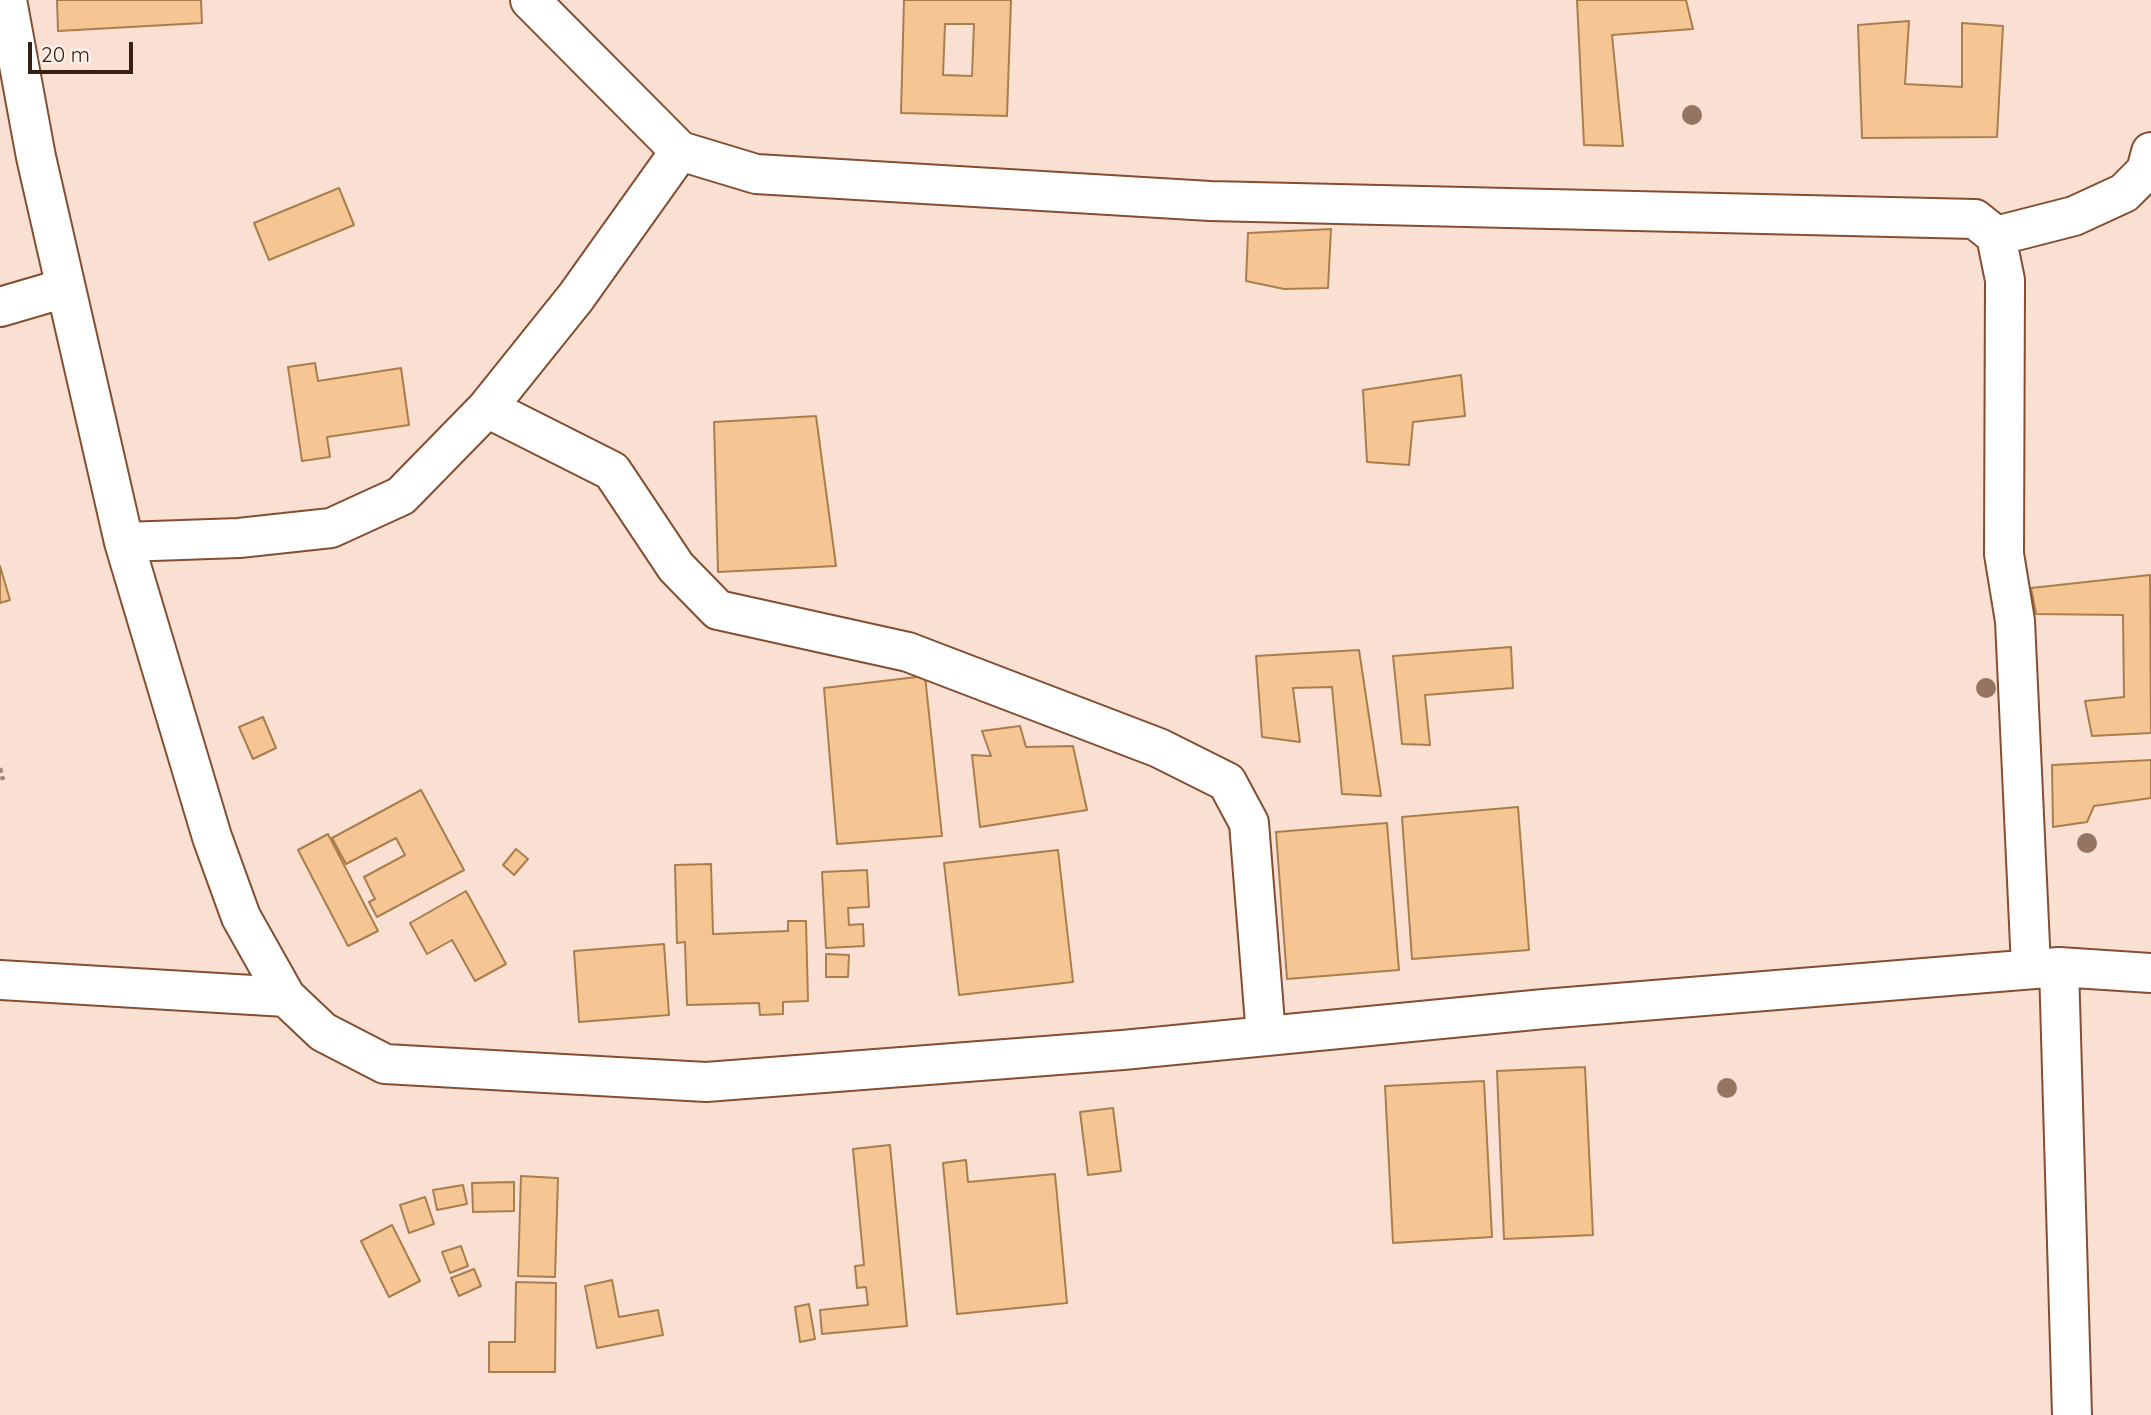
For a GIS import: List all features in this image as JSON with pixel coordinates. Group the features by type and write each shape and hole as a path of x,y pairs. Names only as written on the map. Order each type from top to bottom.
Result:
{"street":[{"path":"8,0 36,156 124,542 216,848 241,918 286,997 323,1032 386,1064 706,1082 2045,967 2151,973"},
{"path":"530,0 680,151 756,174 1210,201 1947,217 1975,219 1996,236 2005,280 2004,554 2015,621 2045,967 2072,1415"},
{"path":"124,542 239,538 331,528 401,496 487,408 576,297 680,151"},
{"path":"1996,236 2074,216 2124,193 2147,171 2151,152"},
{"path":"0,307 65,288"},
{"path":"487,408 612,471 676,567 718,610 908,652 1159,748 1227,782 1249,823 1266,1036"},
{"path":"0,981 286,997"}],"path":[{"path":"0,768 3,780"}],"building":[{"path":"57,0 201,0 202,23 58,31"},
{"path":"904,0 1011,0 1007,116 901,113","holes":["945,24 974,24 972,76 943,75"]},
{"path":"1577,0 1686,0 1693,29 1612,35 1623,146 1584,145"},
{"path":"1909,21 1905,84 1962,87 1962,23 2003,26 1997,137 1862,138 1858,25"},
{"path":"339,188 354,225 269,260 254,223"},
{"path":"1331,229 1328,288 1284,289 1246,281 1248,233"},
{"path":"315,363 318,381 401,368 409,425 327,437 330,457 302,461 288,367"},
{"path":"1461,375 1465,416 1413,422 1409,465 1367,462 1363,390"},
{"path":"816,416 836,566 718,572 714,422"},
{"path":"0,566 10,600 0,603"},
{"path":"2150,575 2151,733 2092,736 2085,701 2124,697 2123,615 2036,614 2031,588"},
{"path":"1511,647 1513,688 1425,695 1430,745 1402,744 1393,656"},
{"path":"1359,650 1381,796 1342,794 1332,687 1293,688 1300,742 1262,737 1256,656"},
{"path":"925,676 942,836 837,844 824,688"},
{"path":"263,717 276,748 253,759 239,727"},
{"path":"1020,726 1026,747 1073,746 1087,810 980,827 972,755 991,756 982,731"},
{"path":"2151,760 2151,798 2094,806 2087,822 2053,827 2052,765"},
{"path":"421,790 464,870 377,917 369,902 375,899 364,877 405,855 396,838 346,864 332,838"},
{"path":"1518,807 1529,950 1412,959 1402,817"},
{"path":"1387,823 1399,970 1287,979 1276,832"},
{"path":"328,834 378,931 348,946 298,850"},
{"path":"516,849 528,859 514,875 503,865"},
{"path":"1058,850 1073,982 959,995 944,863"},
{"path":"711,864 713,934 788,931 788,921 806,921 808,1001 783,1002 783,1014 760,1015 759,1003 687,1005 685,942 677,943 675,865"},
{"path":"867,870 869,907 848,908 849,925 863,924 864,946 826,948 822,872"},
{"path":"466,891 506,964 475,981 452,940 427,954 410,923"},
{"path":"664,944 669,1015 579,1022 574,951"},
{"path":"826,954 849,955 848,977 826,977"},
{"path":"1585,1067 1593,1235 1504,1239 1497,1071"},
{"path":"1484,1081 1492,1237 1393,1243 1385,1086"},
{"path":"1113,1108 1121,1171 1088,1175 1080,1112"},
{"path":"890,1145 907,1326 822,1334 820,1310 868,1305 866,1287 857,1288 855,1266 864,1265 853,1149"},
{"path":"966,1160 968,1182 1055,1174 1067,1303 957,1314 943,1163"},
{"path":"521,1176 558,1178 555,1277 518,1276"},
{"path":"514,1182 514,1211 473,1212 472,1183"},
{"path":"463,1185 467,1204 437,1210 433,1190"},
{"path":"425,1197 434,1224 409,1233 400,1205"},
{"path":"392,1225 420,1281 389,1297 361,1241"},
{"path":"461,1246 468,1266 450,1273 442,1252"},
{"path":"474,1269 481,1286 459,1296 451,1278"},
{"path":"612,1280 619,1317 658,1310 663,1335 597,1348 585,1286"},
{"path":"516,1282 556,1283 555,1372 489,1372 489,1342 515,1342"},
{"path":"809,1304 815,1339 800,1342 795,1307"}]}
